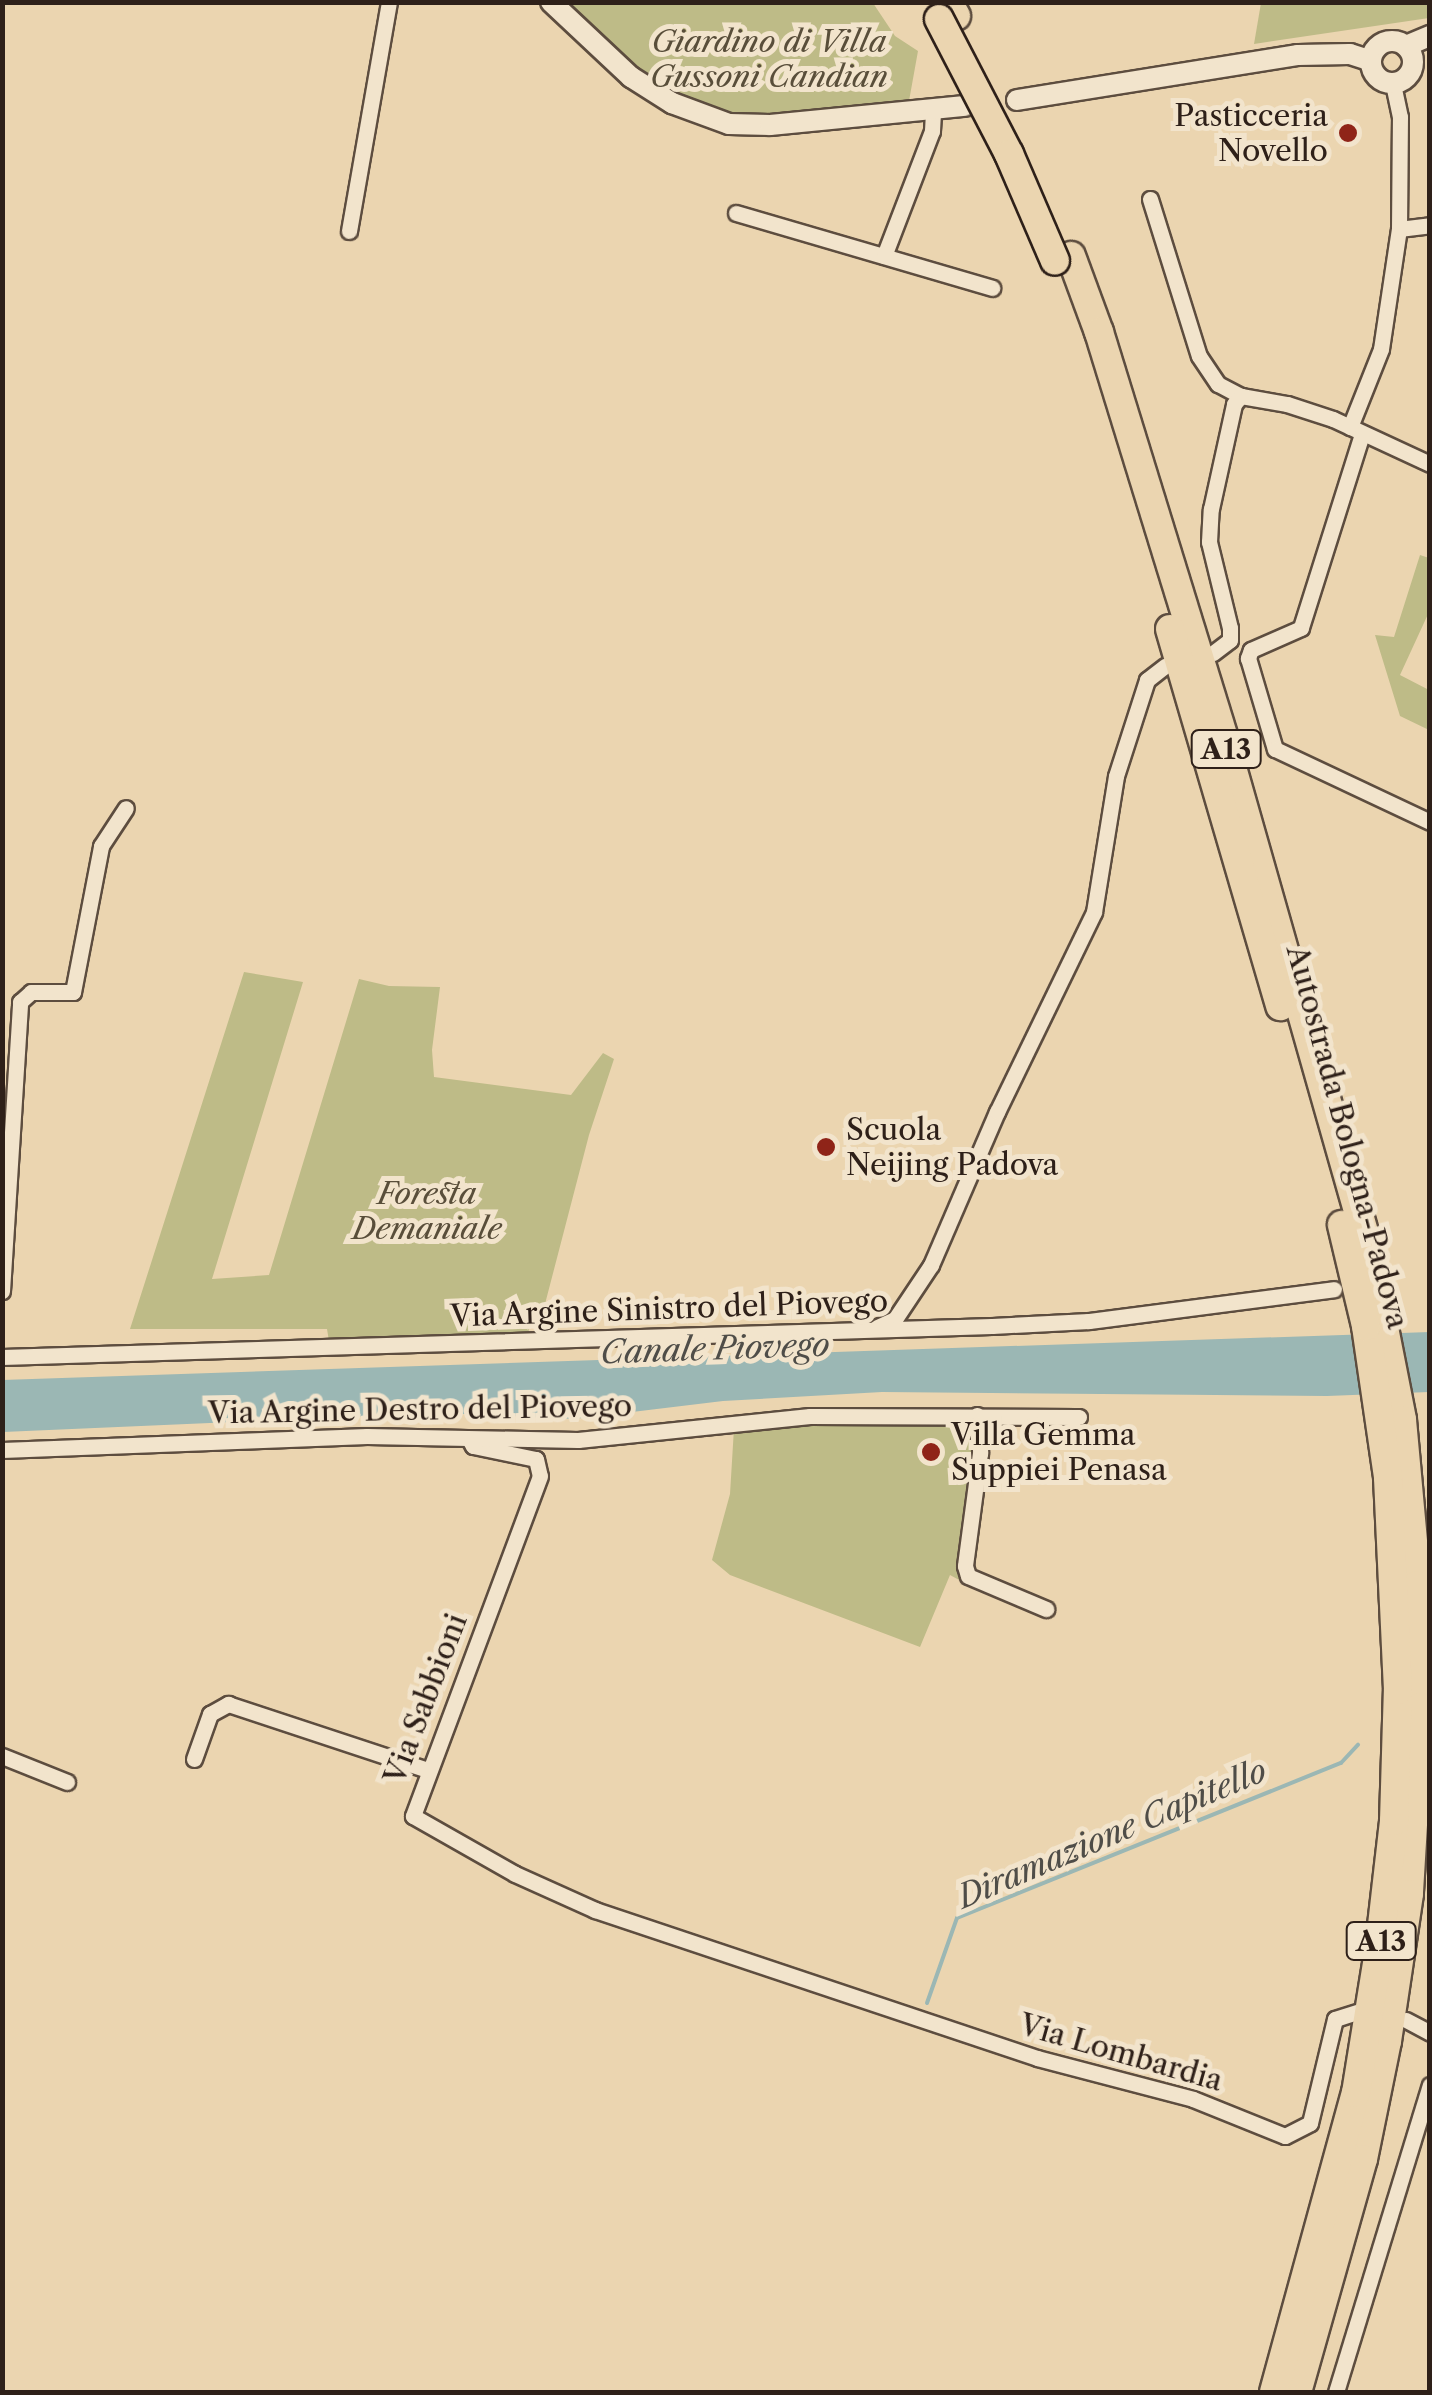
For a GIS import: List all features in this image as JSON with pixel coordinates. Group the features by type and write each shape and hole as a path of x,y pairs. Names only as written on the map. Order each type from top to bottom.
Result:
{"highway":[{"name":"Autostrada Bologna-Padova","path":"943,10 1008,154 1062,258 1358,1247 1372,1362 1398,1479 1420,1707 1409,1894 1387,2041 1363,2158 1297,2392"},
{"name":"Autostrada Bologna-Padova","path":"1274,2392 1346,2139 1368,2032 1387,1887 1398,1690 1398,1479"}],"street":[{"path":"349,231 389,2"},
{"path":"551,2 631,77 672,103 729,124 788,124 965,106"},
{"path":"1406,46 1430,36"},
{"path":"1394,41 1406,46 1412,58 1410,72 1393,82 1375,74 1371,62 1380,44 1394,41"},
{"path":"1017,100 1298,55 1350,54 1371,62"},
{"path":"1393,82 1400,118 1399,229 1381,349 1302,628 1250,650 1248,658 1275,748 1430,822"},
{"path":"884,256 932,131 934,110"},
{"path":"1150,200 1199,356 1218,384 1241,396 1287,404 1429,462"},
{"path":"736,213 992,288"},
{"path":"1399,229 1430,225"},
{"path":"1213,653 1230,640 1230,628 1208,542 1211,509 1234,404 1241,396"},
{"path":"863,1329 895,1319 931,1265 997,1112 1094,912 1108,813 1137,703 1147,680 1165,666"},
{"path":"2,1290 20,1002 31,992 73,992 100,846 126,808"},
{"name":"Via Argine Sinistro del Piovego","path":"2,1357 1089,1321 1334,1289"},
{"path":"978,1415 980,1453 964,1566 968,1576 1046,1609"},
{"name":"Via Argine Destro del Piovego","path":"2,1450 367,1436 578,1440 810,1416 1078,1417"},
{"name":"Via Sabbioni","path":"469,1438 474,1446 536,1459 540,1476 413,1816 584,1906 786,1977"},
{"path":"194,1759 210,1714 228,1704 427,1770"},
{"path":"2,1756 67,1782"},
{"name":"Via Lombardia","path":"786,1977 1037,2058 1193,2099 1286,2136 1310,2123 1335,2019 1359,2011"},
{"path":"1406,2020 1430,2032"},
{"path":"1336,2392 1430,2085"}],"green space":[{"name":"Giardino di Villa Gussoni Candian","path":"568,3 873,3 895,36 918,51 909,101 885,107 742,118 674,97 605,45"},
{"path":"1261,3 1429,3 1429,18 1254,44"},
{"path":"1420,555 1429,558 1429,612 1400,675 1429,690 1429,730 1400,716 1375,635 1394,637"},
{"name":"Foresta Demaniale","path":"244,972 303,982 212,1279 269,1275 359,979 389,986 440,987 432,1050 434,1077 571,1095 603,1053 614,1059 589,1135 545,1304 528,1318 529,1334 330,1347 327,1329 130,1329"},
{"path":"963,1421 972,1430 972,1445 958,1550 961,1581 950,1575 920,1647 730,1575 712,1560 730,1494 734,1428"}],"water":[{"path":"1430,1332 1429,1392 1327,1396 882,1392 723,1401 574,1419 441,1413 3,1432 2,1380"}],"waterway":[{"name":"Diramazione Capitello","path":"927,2003 957,1918 1341,1763 1358,1745"}],"place":[{"name":"Pasticceria Novello","path":"1348,133"},
{"name":"Scuola Neijing Padova","path":"826,1147"},
{"name":"Villa Gemma Suppiei Penasa","path":"931,1452"}],"water label":[{"name":"Canale Piovego","path":"715,1349"}]}
